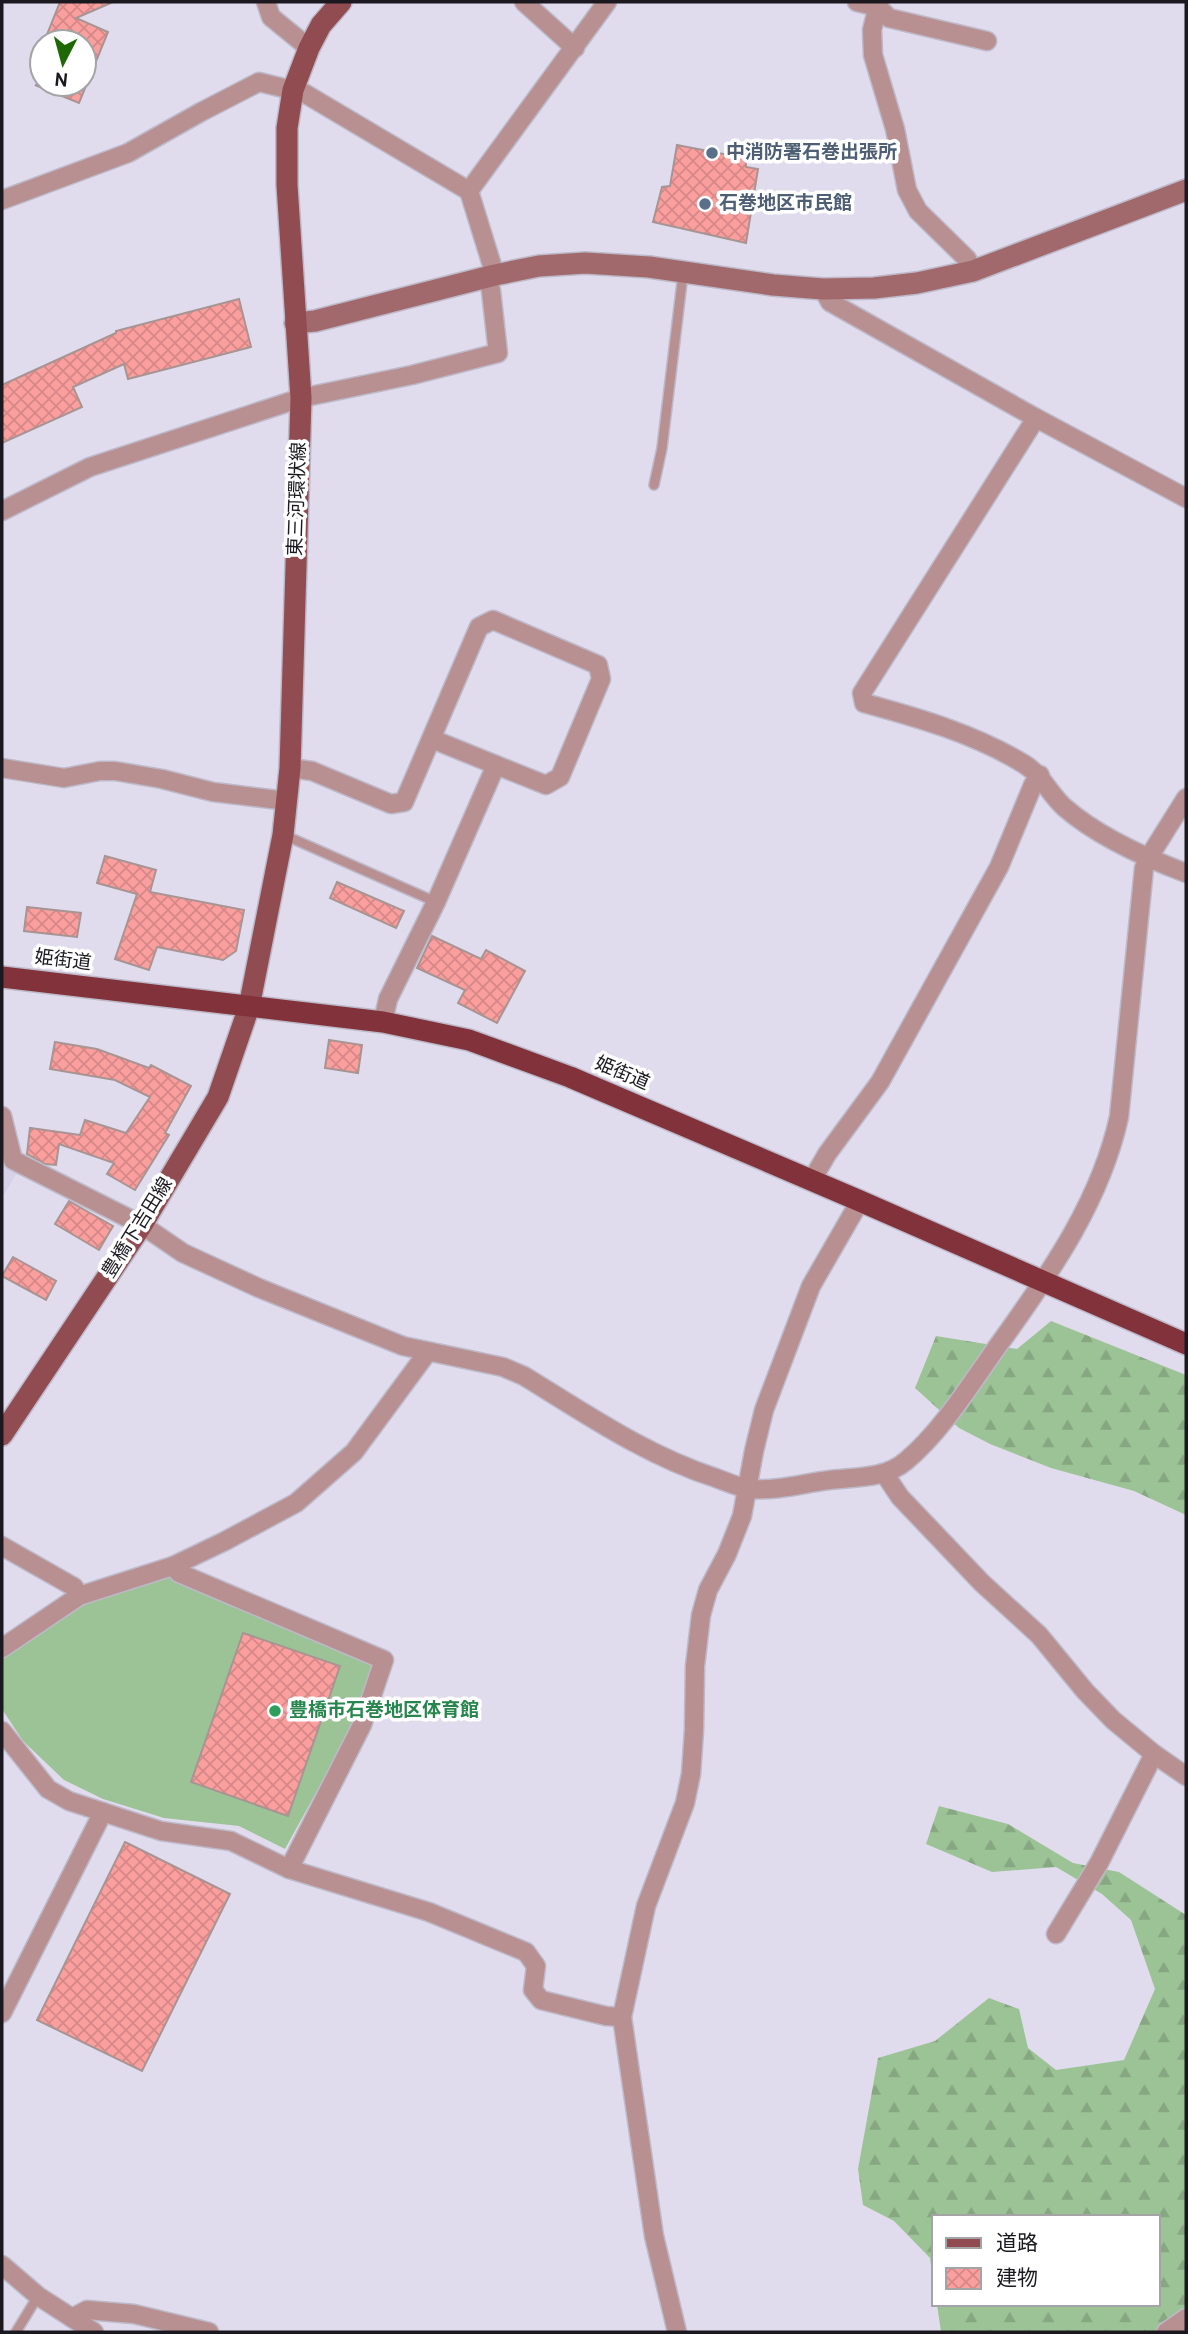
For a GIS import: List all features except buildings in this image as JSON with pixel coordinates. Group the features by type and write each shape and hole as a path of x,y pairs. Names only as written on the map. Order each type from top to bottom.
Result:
{"highway":[{"name":"姫街道","path":"2,977 383,1022 469,1040 570,1077 813,1180 1186,1344"}],"main road":[{"name":"東三河環状線","path":"249,1007 283,835 290,768 301,398 287,185 287,128 293,90 309,48 321,25 341,2"},
{"name":"豊橋下吉田線","path":"2,1435 142,1225 218,1097 249,1007"}],"street":[{"path":"266,2 271,17 309,48"},
{"path":"524,2 575,48"},
{"path":"469,191 607,2"},
{"path":"857,2 878,4 889,18 987,41"},
{"path":"878,4 872,30 873,55 895,129 908,190 918,211 967,259 973,271"},
{"path":"2,200 128,153 259,82 304,93 469,191 491,276 498,353 301,398 90,467 2,511"},
{"path":"295,323 315,321 539,266 585,263 649,267 773,285 823,289 874,288 917,283 973,271 1186,190"},
{"path":"823,289 830,302 1035,418 1186,498"},
{"path":"1035,418 862,693 863,703 925,720 966,735 1024,764 1040,775 1059,803 1079,820 1186,873"},
{"path":"290,768 312,771 391,804 404,802 479,626 494,620 598,665 601,679 560,777 546,785 432,739"},
{"path":"383,1022 388,999 436,902 496,765"},
{"path":"2,768 64,778 115,771 213,792 287,801"},
{"path":"813,1180 827,1154 880,1082 999,867 1033,785 1040,775"},
{"path":"2,1116 13,1160 142,1225 183,1253 259,1288 403,1346 503,1367 524,1376 649,1451 700,1473 748,1489 774,1489 888,1473 906,1462 943,1422 1044,1282 1068,1243 1112,1148 1119,1117 1144,868 1186,798"},
{"path":"677,2332 654,2236 622,2017 646,1906 685,1803 691,1774 695,1666 701,1615 708,1590 727,1554 742,1516 764,1410 811,1286 860,1201"},
{"path":"2,1648 79,1596 173,1566 296,1503 354,1452 427,1353"},
{"path":"888,1473 888,1479 900,1497 982,1583 1039,1635 1113,1720 1186,1776"},
{"path":"2,1546 74,1587 79,1596"},
{"path":"173,1566 179,1573 384,1660 362,1725 289,1869"},
{"path":"2,1731 48,1789 69,1801 161,1831 231,1841 289,1869 429,1912 526,1952 536,1966 533,1990 541,2000 606,2016 622,2017"},
{"path":"1056,1934 1099,1863 1154,1754"},
{"path":"2,2013 103,1812"},
{"path":"2,2265 38,2296 94,2332"},
{"path":"72,2318 88,2310 134,2314 209,2332"},
{"path":"1166,2332 1186,2318"}],"lane":[{"path":"654,485 662,448 683,272"},
{"path":"283,835 436,902"},
{"path":"16,2332 38,2296"}],"shaded area":[{"path":"2,1155 4,1164 18,1171 2,1198"}],"green space":[{"path":"1051,1321 1186,1375 1186,1515 1134,1491 1051,1468 990,1444 959,1428 915,1388 936,1336 1017,1349"},
{"path":"169,1573 376,1665 355,1722 285,1849 239,1826 164,1818 103,1799 64,1780 23,1741 2,1709 2,1653 86,1598"},
{"path":"939,1806 1008,1824 1073,1863 1119,1872 1186,1915 1186,2332 941,2332 937,2306 1160,2306 1160,2215 932,2215 932,2272 930,2258 894,2221 863,2205 858,2169 878,2058 935,2041 989,1998 1019,2009 1028,2048 1056,2070 1124,2060 1155,1989 1131,1920 1102,1894 1056,1867 992,1872 926,1844"}],"place":[{"name":"中消防署石巻出張所","path":"712,153"},
{"name":"石巻地区市民館","path":"705,204"},
{"name":"豊橋市石巻地区体育館","path":"275,1711"}]}
